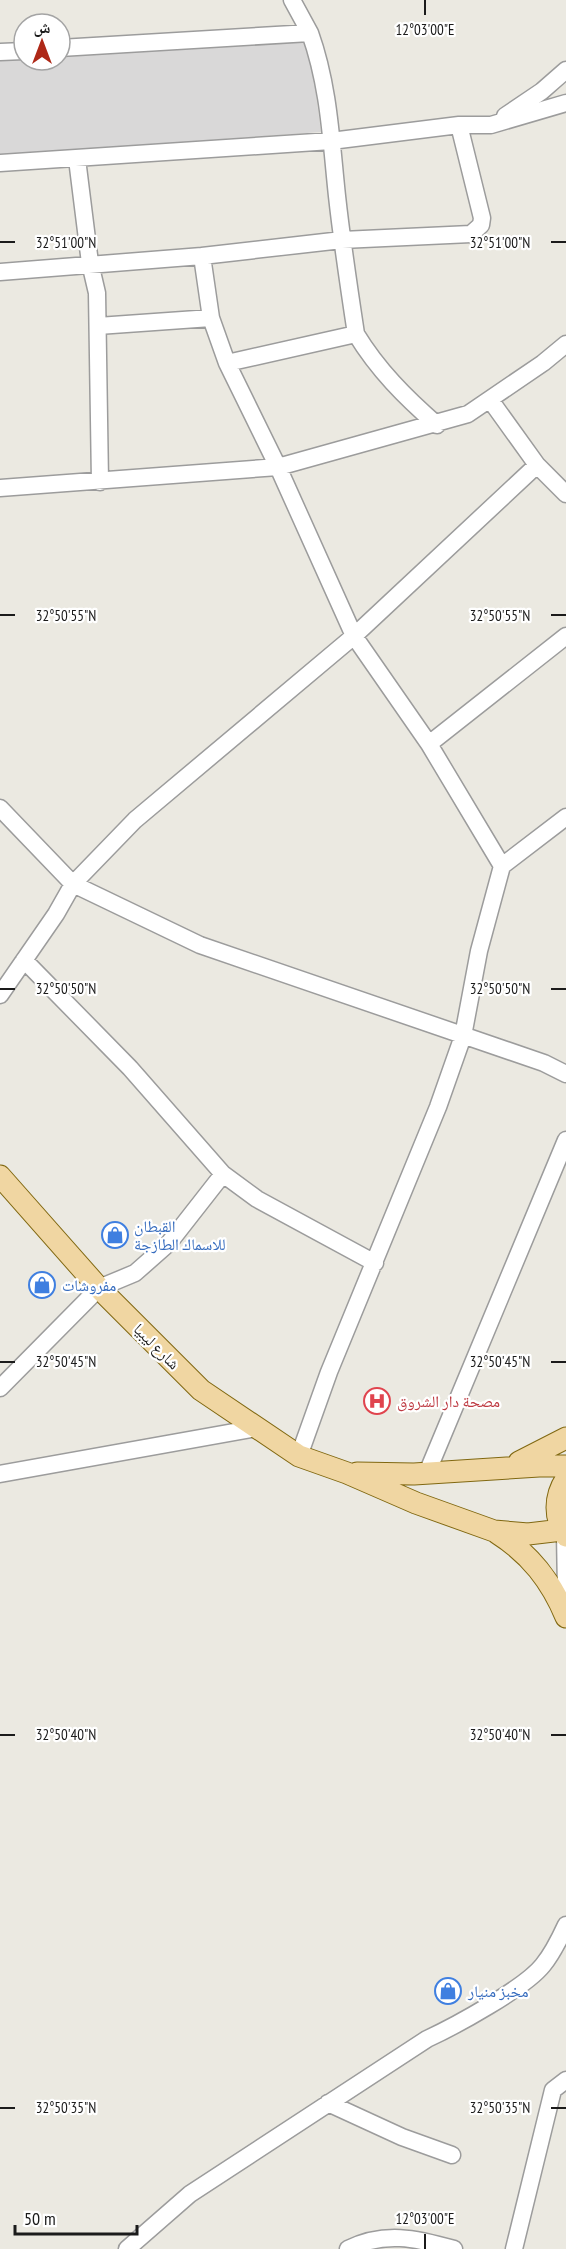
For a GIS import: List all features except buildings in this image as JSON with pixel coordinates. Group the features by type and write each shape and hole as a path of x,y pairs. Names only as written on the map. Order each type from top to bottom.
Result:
{"main road":[{"name":"شارع ليبيا","path":"0,1176 99,1288 201,1390 299,1456 347,1473 416,1503 494,1531"},
{"path":"491,1469 532,1456 566,1438"},
{"path":"347,1473 427,1473 566,1467"},
{"path":"494,1531 528,1534 564,1533 556,1511 557,1501 566,1479"},
{"path":"494,1531 532,1560 547,1578 566,1617"}],"street":[{"path":"292,0 310,33 321,63 327,95 342,240 356,334 369,356 398,391 437,425"},
{"path":"72,47 310,33"},
{"path":"491,124 542,91 566,70"},
{"path":"0,163 331,141 459,125 491,124 566,103"},
{"path":"0,272 90,263 202,256 342,240 471,234 481,225 482,218 459,125"},
{"path":"77,159 90,263 97,293 100,482"},
{"path":"202,256 211,318 226,363 278,467 354,636 429,744 502,866"},
{"path":"98,326 211,318"},
{"path":"226,363 356,334"},
{"path":"0,488 278,467 437,425 468,414 491,400 566,344"},
{"path":"491,400 537,465 566,494"},
{"path":"0,994 56,914 73,884 135,820 354,636 537,465"},
{"path":"429,744 566,636"},
{"path":"0,808 73,884 200,945 544,1063 566,1074"},
{"path":"299,1456 329,1372 438,1107 463,1036 479,951 502,866 566,817"},
{"path":"24,960 130,1068 223,1174 257,1199 375,1263"},
{"path":"544,1063 566,1066"},
{"path":"427,1473 566,1140"},
{"path":"0,1388 99,1288 135,1274 169,1243 223,1174"},
{"path":"0,1474 256,1428"},
{"path":"564,1533 566,1590"},
{"path":"127,2249 190,2194 427,2039 454,2026 518,1986 543,1966 566,1925"},
{"path":"513,2249 553,2090 566,2080"},
{"path":"328,2103 402,2137 452,2154"},
{"path":"348,2249 363,2242 388,2236 419,2239 454,2249"}],"shaded area":[{"path":"305,40 314,79 321,132 0,155 0,59 12,59 12,72 72,72 72,54"}],"place":[{"name":"القبطان للاسماك الطازجة","path":"115,1235"},
{"name":"مفروشات","path":"42,1285"},
{"name":"مصحة دار الشروق","path":"377,1401"},
{"name":"مخبز منيار","path":"448,1991"}]}
